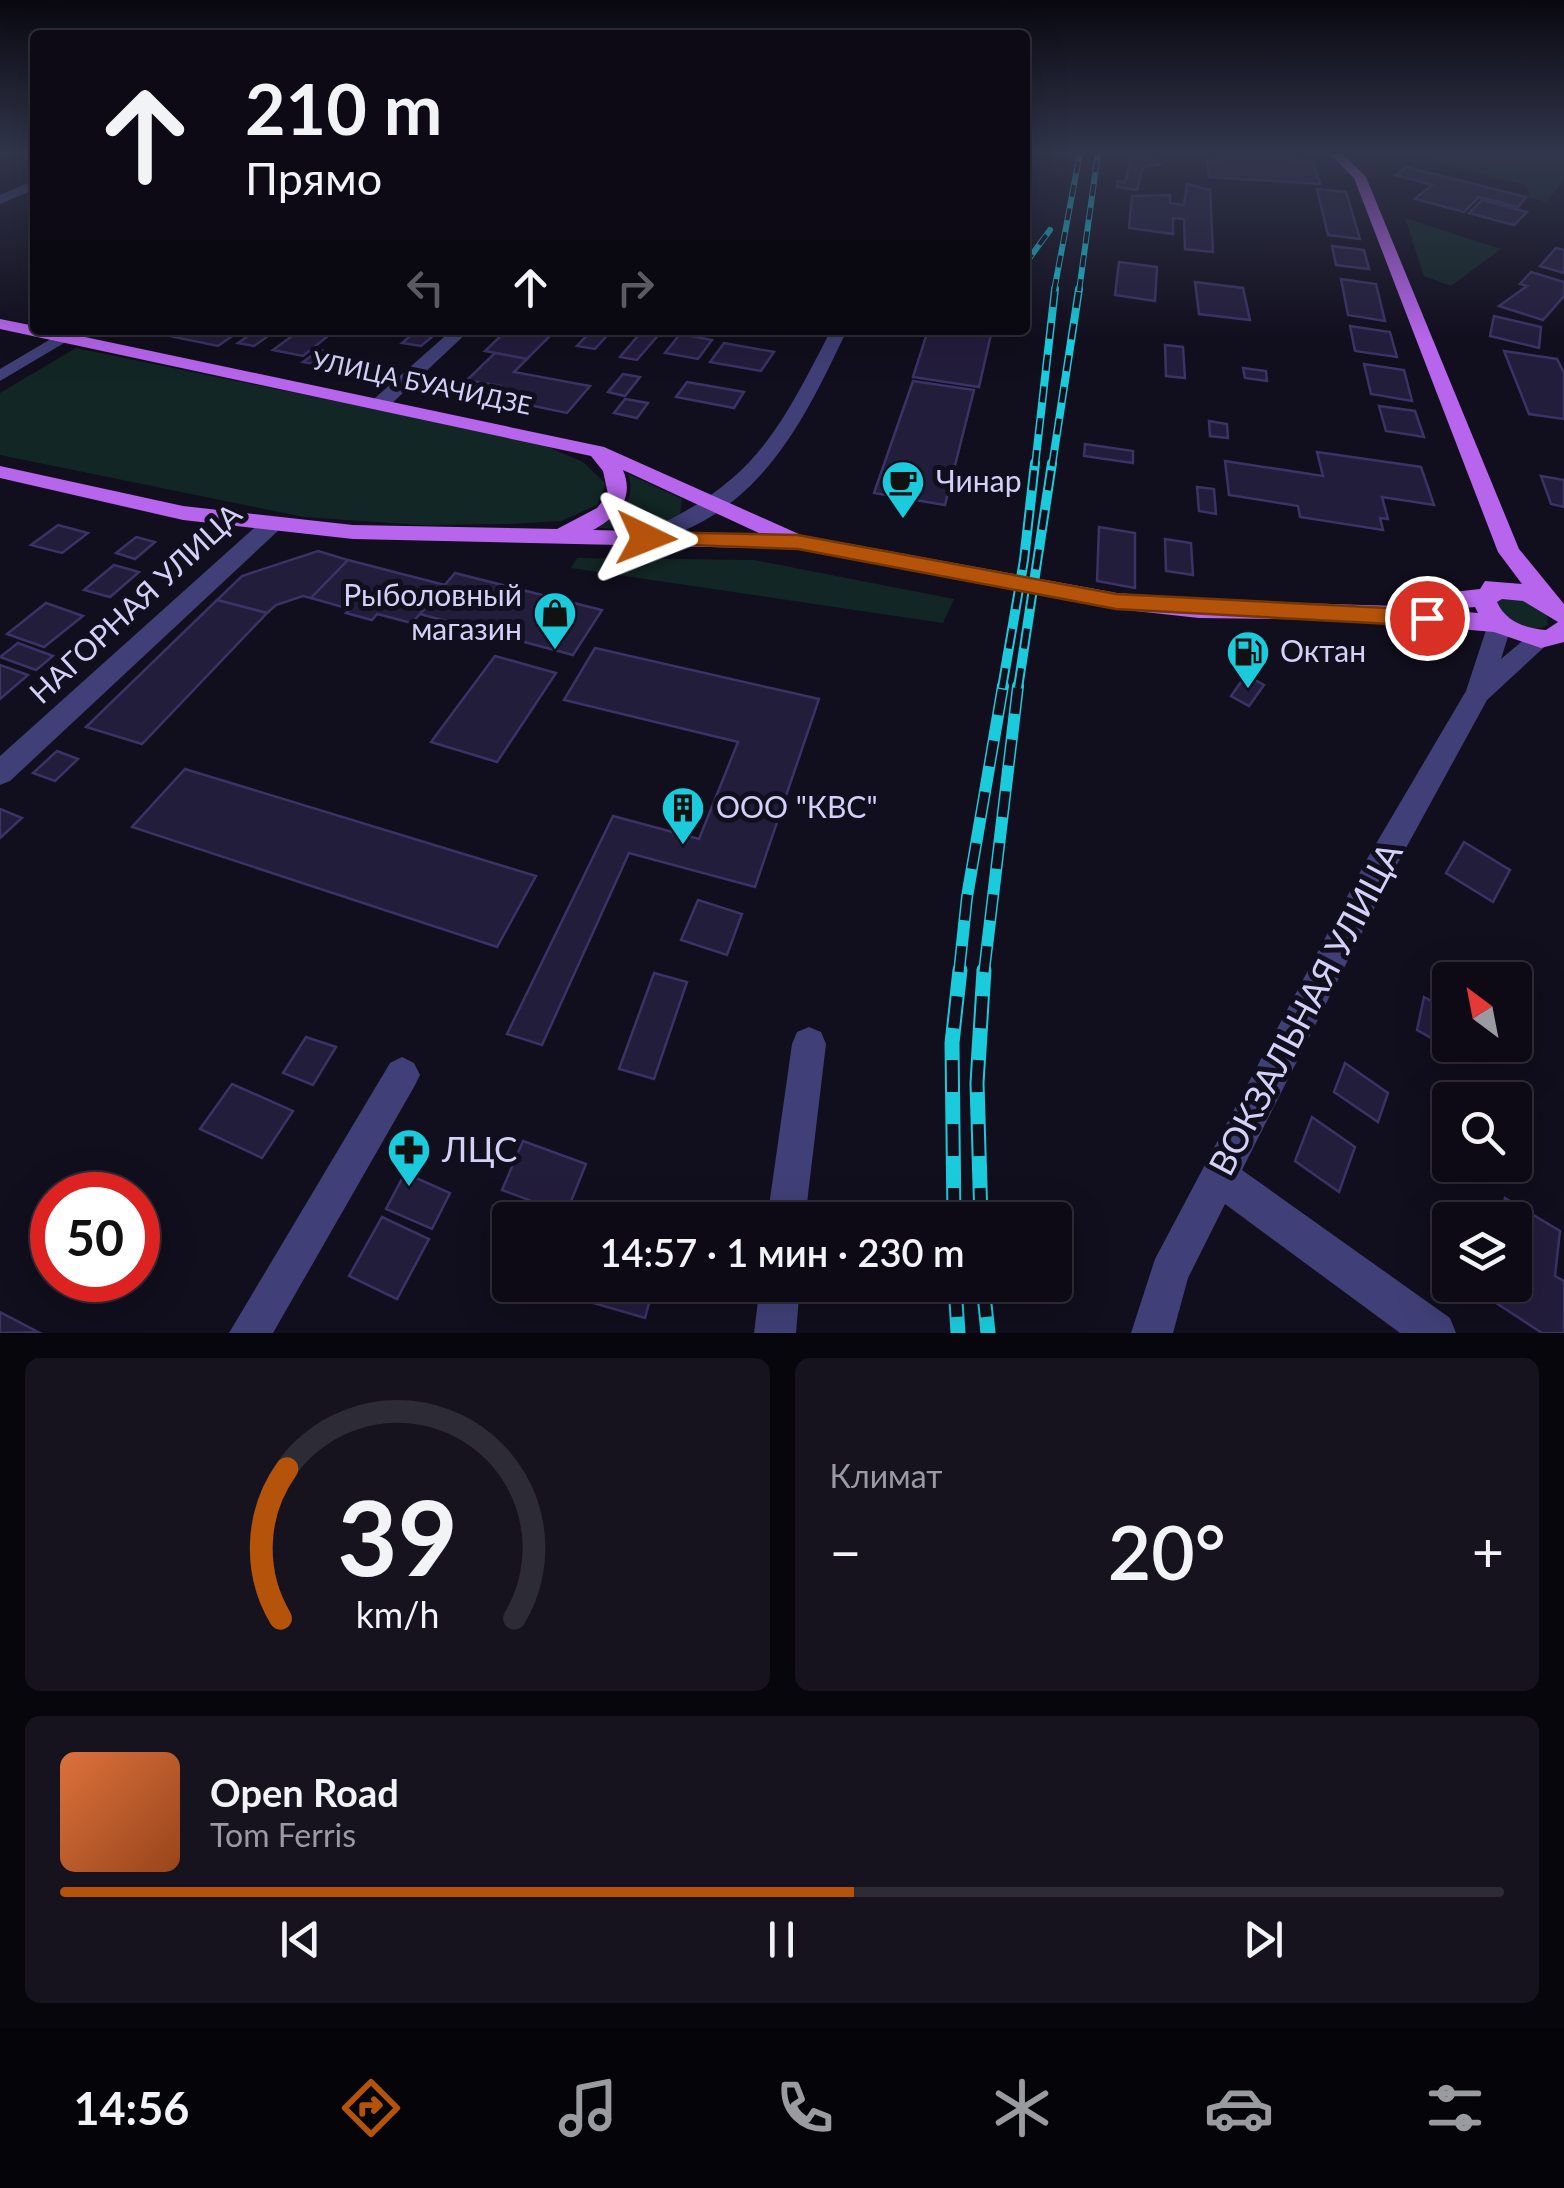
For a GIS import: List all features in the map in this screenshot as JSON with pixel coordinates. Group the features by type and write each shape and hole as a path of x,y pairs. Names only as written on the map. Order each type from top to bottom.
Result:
{"main road":[{"path":"1375,215 1510,552 1559,627"},
{"name":"УЛИЦА БУАЧИДЗЕ","path":"0,324 30,328"},
{"name":"УЛИЦА БУАЧИДЗЕ","path":"81,335 597,450 798,542"},
{"name":"УЛИЦА БУАЧИДЗЕ","path":"556,537 588,525 616,500 620,484 615,469 597,450"},
{"name":"УЛИЦА БУАЧИДЗЕ","path":"0,472 183,513 272,524 445,537 798,542 1116,602 1198,609 1354,612"},
{"path":"1500,624 1487,609 1486,596 1510,552"},
{"path":"1354,612 1486,596 1500,590 1523,592 1559,627"},
{"path":"1354,612 1559,627"}],"street":[{"path":"0,376 69,335"},
{"path":"382,402 456,335"},
{"path":"646,538 680,526 755,474 777,449 836,335"},
{"name":"НАГОРНАЯ УЛИЦА","path":"0,774 272,524"},
{"name":"ВОКЗАЛЬНАЯ УЛИЦА","path":"1152,1333 1168,1273 1378,869 1478,694 1500,624"},
{"name":"ВОКЗАЛЬНАЯ УЛИЦА","path":"1478,694 1559,627"},
{"path":"788,1202 809,1044"},
{"path":"250,1333 402,1075"},
{"path":"1219,1176 1435,1333"},
{"path":"775,1333 778,1302"}],"green space":[{"path":"1405,218 1501,249 1451,286 1424,276"},
{"path":"76,348 539,443 583,462 606,484 597,505 561,521 420,525 304,517 0,455 0,393"},
{"path":"628,474 682,499 680,516 661,530 598,528 628,499"},
{"path":"577,558 754,560 954,599 943,623 571,568"},
{"path":"1503,597 1518,597 1547,615 1548,625 1533,629 1512,621 1496,604"}],"building":[{"path":"1130,215 1211,215 1213,252 1185,249 1184,219 1173,218 1173,234 1129,228"},
{"path":"1323,215 1353,215 1360,239 1328,235"},
{"path":"1477,215 1524,215 1514,225"},
{"path":"1332,246 1364,250 1369,269 1336,265"},
{"path":"1556,248 1564,250 1564,273 1540,266"},
{"path":"1119,262 1157,267 1155,301 1115,295"},
{"path":"1531,272 1564,282 1564,296 1543,320 1499,306 1527,286 1520,284"},
{"path":"1341,279 1376,284 1385,321 1348,315"},
{"path":"1195,282 1243,288 1250,320 1199,314"},
{"path":"1494,316 1541,327 1539,348 1490,336"},
{"path":"1350,326 1390,332 1397,357 1355,351"},
{"path":"165,335 234,335 218,346"},
{"path":"249,335 270,335 254,346 238,343"},
{"path":"293,335 329,335 303,356 273,350"},
{"path":"411,335 434,335 421,346 402,343"},
{"path":"502,335 551,335 527,359 485,351"},
{"path":"587,335 608,335 595,349 577,346"},
{"path":"639,335 658,335 637,360 620,357"},
{"path":"679,335 712,340 698,359 665,353"},
{"path":"926,335 991,335 979,387 913,377"},
{"path":"724,343 774,352 761,371 710,362"},
{"path":"1165,345 1183,347 1185,378 1166,376"},
{"path":"319,350 340,354 325,366 303,362"},
{"path":"1504,351 1557,359 1564,373 1564,419 1529,414"},
{"path":"495,353 527,359 514,372 590,386 567,413 490,397 501,386 467,380"},
{"path":"1364,364 1404,370 1412,401 1371,394"},
{"path":"1243,368 1266,371 1267,381 1245,378"},
{"path":"623,374 640,377 625,396 608,392"},
{"path":"913,381 974,390 945,505 874,493"},
{"path":"687,382 744,392 734,408 676,397"},
{"path":"625,399 648,403 637,418 614,413"},
{"path":"1379,406 1415,411 1424,437 1386,431"},
{"path":"1209,421 1227,424 1228,438 1210,436"},
{"path":"1085,444 1133,451 1133,463 1084,456"},
{"path":"1317,452 1421,467 1434,505 1382,497 1388,519 1380,518 1383,530 1300,517 1298,506 1229,495 1225,461 1323,476"},
{"path":"1541,476 1564,480 1564,507 1551,504"},
{"path":"1197,487 1214,489 1216,514 1199,511"},
{"path":"58,525 88,533 62,553 31,545"},
{"path":"1099,527 1135,533 1135,588 1097,581"},
{"path":"136,537 155,542 135,559 116,553"},
{"path":"1165,539 1191,543 1193,575 1166,571"},
{"path":"318,551 348,560 311,598 303,596 276,605 267,613 217,600 242,576"},
{"path":"348,560 445,585 412,623 377,614 372,620 311,598"},
{"path":"114,565 139,572 110,597 84,590"},
{"path":"455,573 602,610 573,655 420,614"},
{"path":"217,600 267,613 142,744 86,727"},
{"path":"46,603 83,616 44,647 7,634"},
{"path":"18,643 53,656 36,670 0,657"},
{"name":"ООО \"КВС\"","path":"595,648 819,699 755,887 629,853 542,1045 507,1034 613,816 699,839 738,742 564,700"},
{"path":"495,656 556,673 497,762 431,742"},
{"path":"0,665 28,675 0,699"},
{"name":"Октан","path":"1246,675 1264,685 1249,706 1231,696"},
{"path":"57,751 78,759 55,781 33,773"},
{"path":"185,769 536,876 497,947 132,827"},
{"path":"0,809 22,818 0,838"},
{"path":"1464,842 1510,870 1493,902 1446,873"},
{"path":"698,900 742,914 727,955 681,940"},
{"path":"654,973 687,982 654,1079 619,1069"},
{"path":"1424,997 1432,1001 1432,1038 1417,1030"},
{"path":"306,1037 336,1047 313,1085 283,1073"},
{"path":"1345,1063 1388,1093 1378,1122 1334,1092"},
{"path":"232,1084 293,1111 262,1158 200,1129"},
{"path":"1312,1117 1355,1147 1339,1192 1295,1161"},
{"path":"523,1141 586,1164 571,1202 534,1202 502,1190"},
{"path":"405,1173 450,1193 432,1229 386,1209"},
{"path":"1532,1214 1560,1231 1555,1276 1564,1281 1564,1333 1542,1333 1495,1302 1532,1302"},
{"path":"382,1217 429,1239 397,1299 349,1276"},
{"path":"590,1302 649,1302 645,1318"},
{"path":"0,1312 38,1332 0,1333"}],"railway":[{"path":"1054,291 1068,215"},
{"path":"1079,291 1089,215"},
{"path":"1030,257 1050,230"},
{"path":"1035,466 1055,289"},
{"path":"1052,466 1079,289"},
{"path":"1002,688 1024,560 1035,463"},
{"path":"1018,688 1052,463"},
{"path":"959,972 967,897 1003,686"},
{"path":"984,972 1018,686"},
{"path":"954,1202 952,1043 960,970"},
{"path":"980,1202 977,1083 984,970"},
{"path":"956,1302 958,1333"},
{"path":"985,1302 988,1333"}],"place":[{"name":"Чинар","path":"903,520"},
{"name":"Рыболовный магазин","path":"555,651"},
{"name":"Октан","path":"1248,690"},
{"name":"ООО \"КВС\"","path":"683,846"},
{"name":"ЛЦС","path":"409,1188"}],"route":[{"path":"646,538 798,542 1116,602 1427,618"}]}
